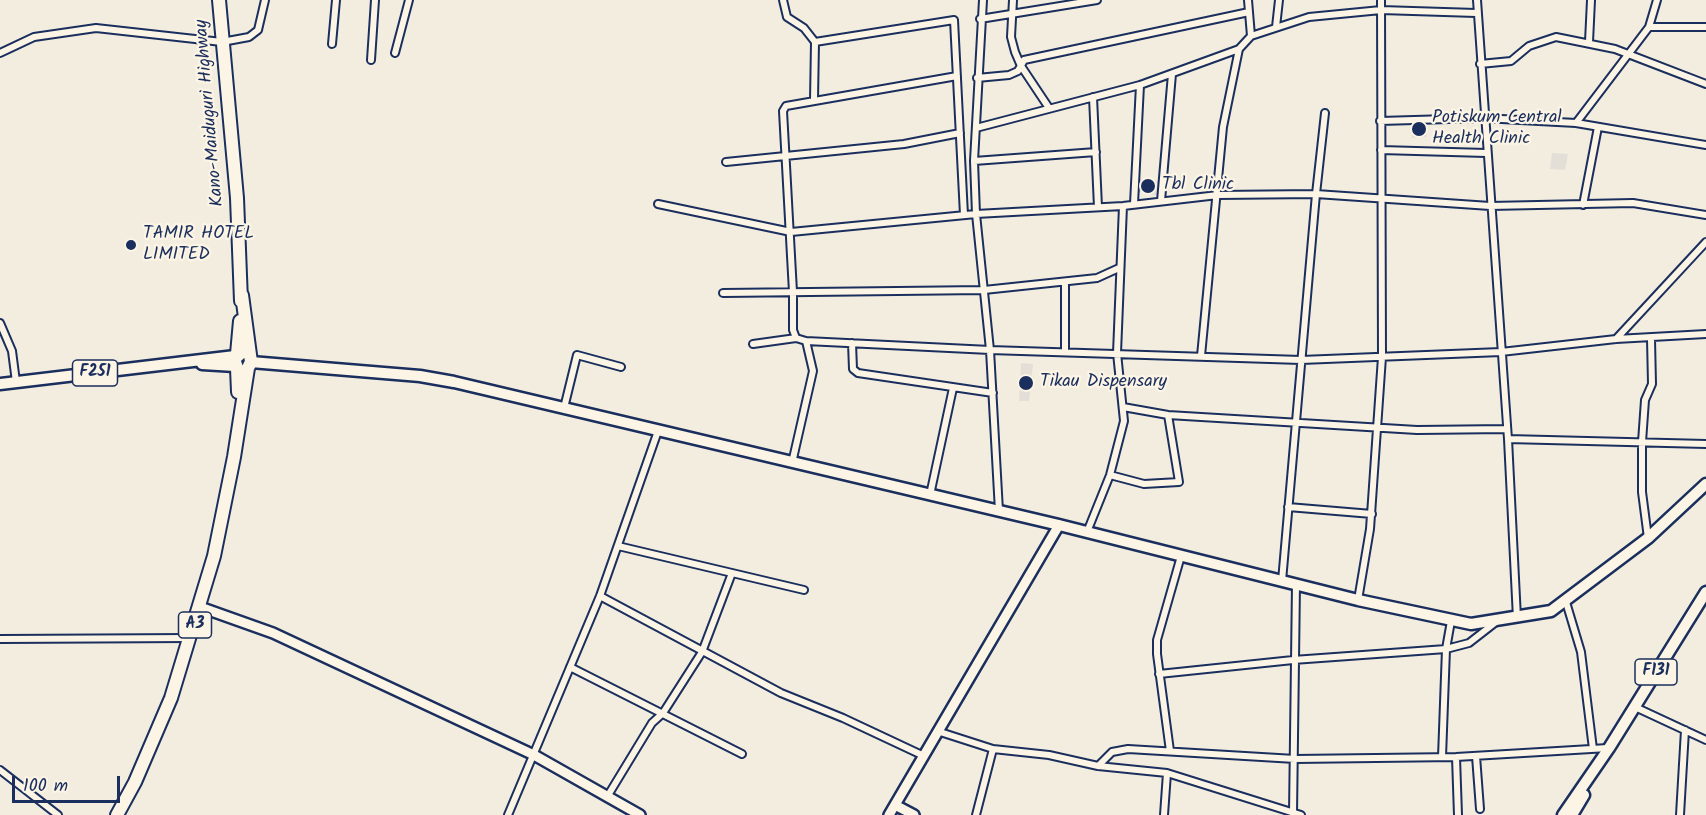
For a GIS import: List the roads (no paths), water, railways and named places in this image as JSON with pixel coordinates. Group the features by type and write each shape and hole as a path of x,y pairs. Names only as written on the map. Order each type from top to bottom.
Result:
{"highway":[{"name":"Kano-Maiduguri Highway","path":"117,815 154,739 191,638 225,505 238,423 242,361 242,295 237,198 219,0"}],"main road":[{"name":"F251","path":"0,384 190,363 242,361"},
{"path":"242,361 420,376 1059,525 1358,600 1471,624 1551,611 1566,602 1648,538 1706,484"},
{"name":"F131","path":"1563,815 1608,750 1706,592"},
{"name":"F131","path":"1572,815 1602,766 1608,750"}],"street":[{"path":"0,53 34,38 96,28 222,42 249,37 258,30 265,0"},
{"path":"332,44 336,0"},
{"path":"371,60 375,0"},
{"path":"395,53 409,0"},
{"path":"783,0 784,13 804,28 815,42 814,100"},
{"path":"982,0 974,161 976,214 990,350 999,511"},
{"path":"1013,0 1011,37 1021,66 1049,108"},
{"path":"980,19 1097,0"},
{"path":"1248,0 1251,36"},
{"path":"1276,27 1279,0"},
{"path":"1358,600 1372,514 1382,357 1381,0"},
{"path":"1477,0 1483,118 1508,439 1517,618"},
{"path":"1589,42 1591,0"},
{"path":"1576,123 1630,55 1649,27 1657,0"},
{"path":"976,128 1140,85 1239,49 1251,36 1309,17 1381,10 1476,13"},
{"path":"977,78 1009,75 1018,71 1024,60 1249,12"},
{"path":"815,42 954,20 964,215"},
{"path":"1649,27 1706,27"},
{"path":"1480,64 1511,61 1529,46 1548,39 1589,42 1706,84"},
{"path":"1201,356 1223,127 1239,49"},
{"path":"1161,201 1172,74"},
{"path":"796,338 793,330 794,292 783,111 786,106 957,76"},
{"path":"1134,204 1140,85"},
{"path":"1093,97 1098,207"},
{"path":"1282,581 1324,113"},
{"path":"1380,121 1483,118 1576,123 1706,145"},
{"path":"1583,205 1598,127"},
{"path":"726,162 786,158 904,144 960,133"},
{"path":"1381,150 1486,153"},
{"path":"974,161 1096,152"},
{"path":"658,204 791,232 976,214 1123,206 1218,195 1316,194 1490,206 1633,203 1706,215"},
{"path":"1087,532 1110,475 1122,435 1123,407 1117,354 1123,206"},
{"path":"1617,339 1706,242"},
{"path":"723,293 984,290 1097,278 1119,268"},
{"path":"1065,282 1065,352"},
{"path":"0,323 12,351 16,382"},
{"path":"753,344 796,338 806,341 990,350 1301,360 1501,352 1617,339 1651,339 1706,334"},
{"path":"1648,538 1642,497 1642,442 1645,400 1652,384 1651,339"},
{"path":"792,463 813,371 806,341"},
{"path":"852,343 853,369 858,373 993,393"},
{"path":"564,408 577,355 621,367"},
{"path":"930,495 953,388"},
{"path":"1123,407 1168,415 1417,430 1507,429"},
{"path":"1110,475 1148,484 1179,482 1168,415"},
{"path":"508,815 600,596 658,431"},
{"path":"1508,439 1706,444"},
{"path":"1288,507 1372,514"},
{"path":"889,815 1059,525"},
{"path":"618,546 804,590"},
{"path":"1170,751 1159,674 1157,640 1180,556"},
{"path":"607,797 652,723 663,713 702,652 732,573"},
{"path":"1293,814 1295,759 1293,660 1296,584"},
{"path":"600,596 781,693 843,717 924,756"},
{"path":"1566,602 1581,652 1593,749"},
{"path":"200,607 273,633 534,755 640,815"},
{"path":"1442,757 1446,649 1451,621"},
{"path":"1159,674 1293,660 1446,649 1469,643 1496,621"},
{"path":"0,639 191,638"},
{"path":"570,667 742,754"},
{"path":"1635,707 1706,740"},
{"path":"937,730 993,749 1049,755 1098,766 1167,773 1301,815"},
{"path":"1680,815 1685,730"},
{"path":"976,815 993,749"},
{"path":"1098,766 1120,750 1295,759 1456,757 1608,750"},
{"path":"1476,756 1480,809"},
{"path":"1456,757 1458,815"},
{"path":"0,770 58,815"},
{"path":"1164,815 1167,773"},
{"path":"895,806 914,815"}],"place":[{"name":"Potiskum Central Health Clinic","path":"1419,129"},
{"name":"Tbl Clinic","path":"1148,186"},
{"name":"TAMIR HOTEL LIMITED","path":"131,245"},
{"name":"Tikau Dispensary","path":"1026,383"}]}
